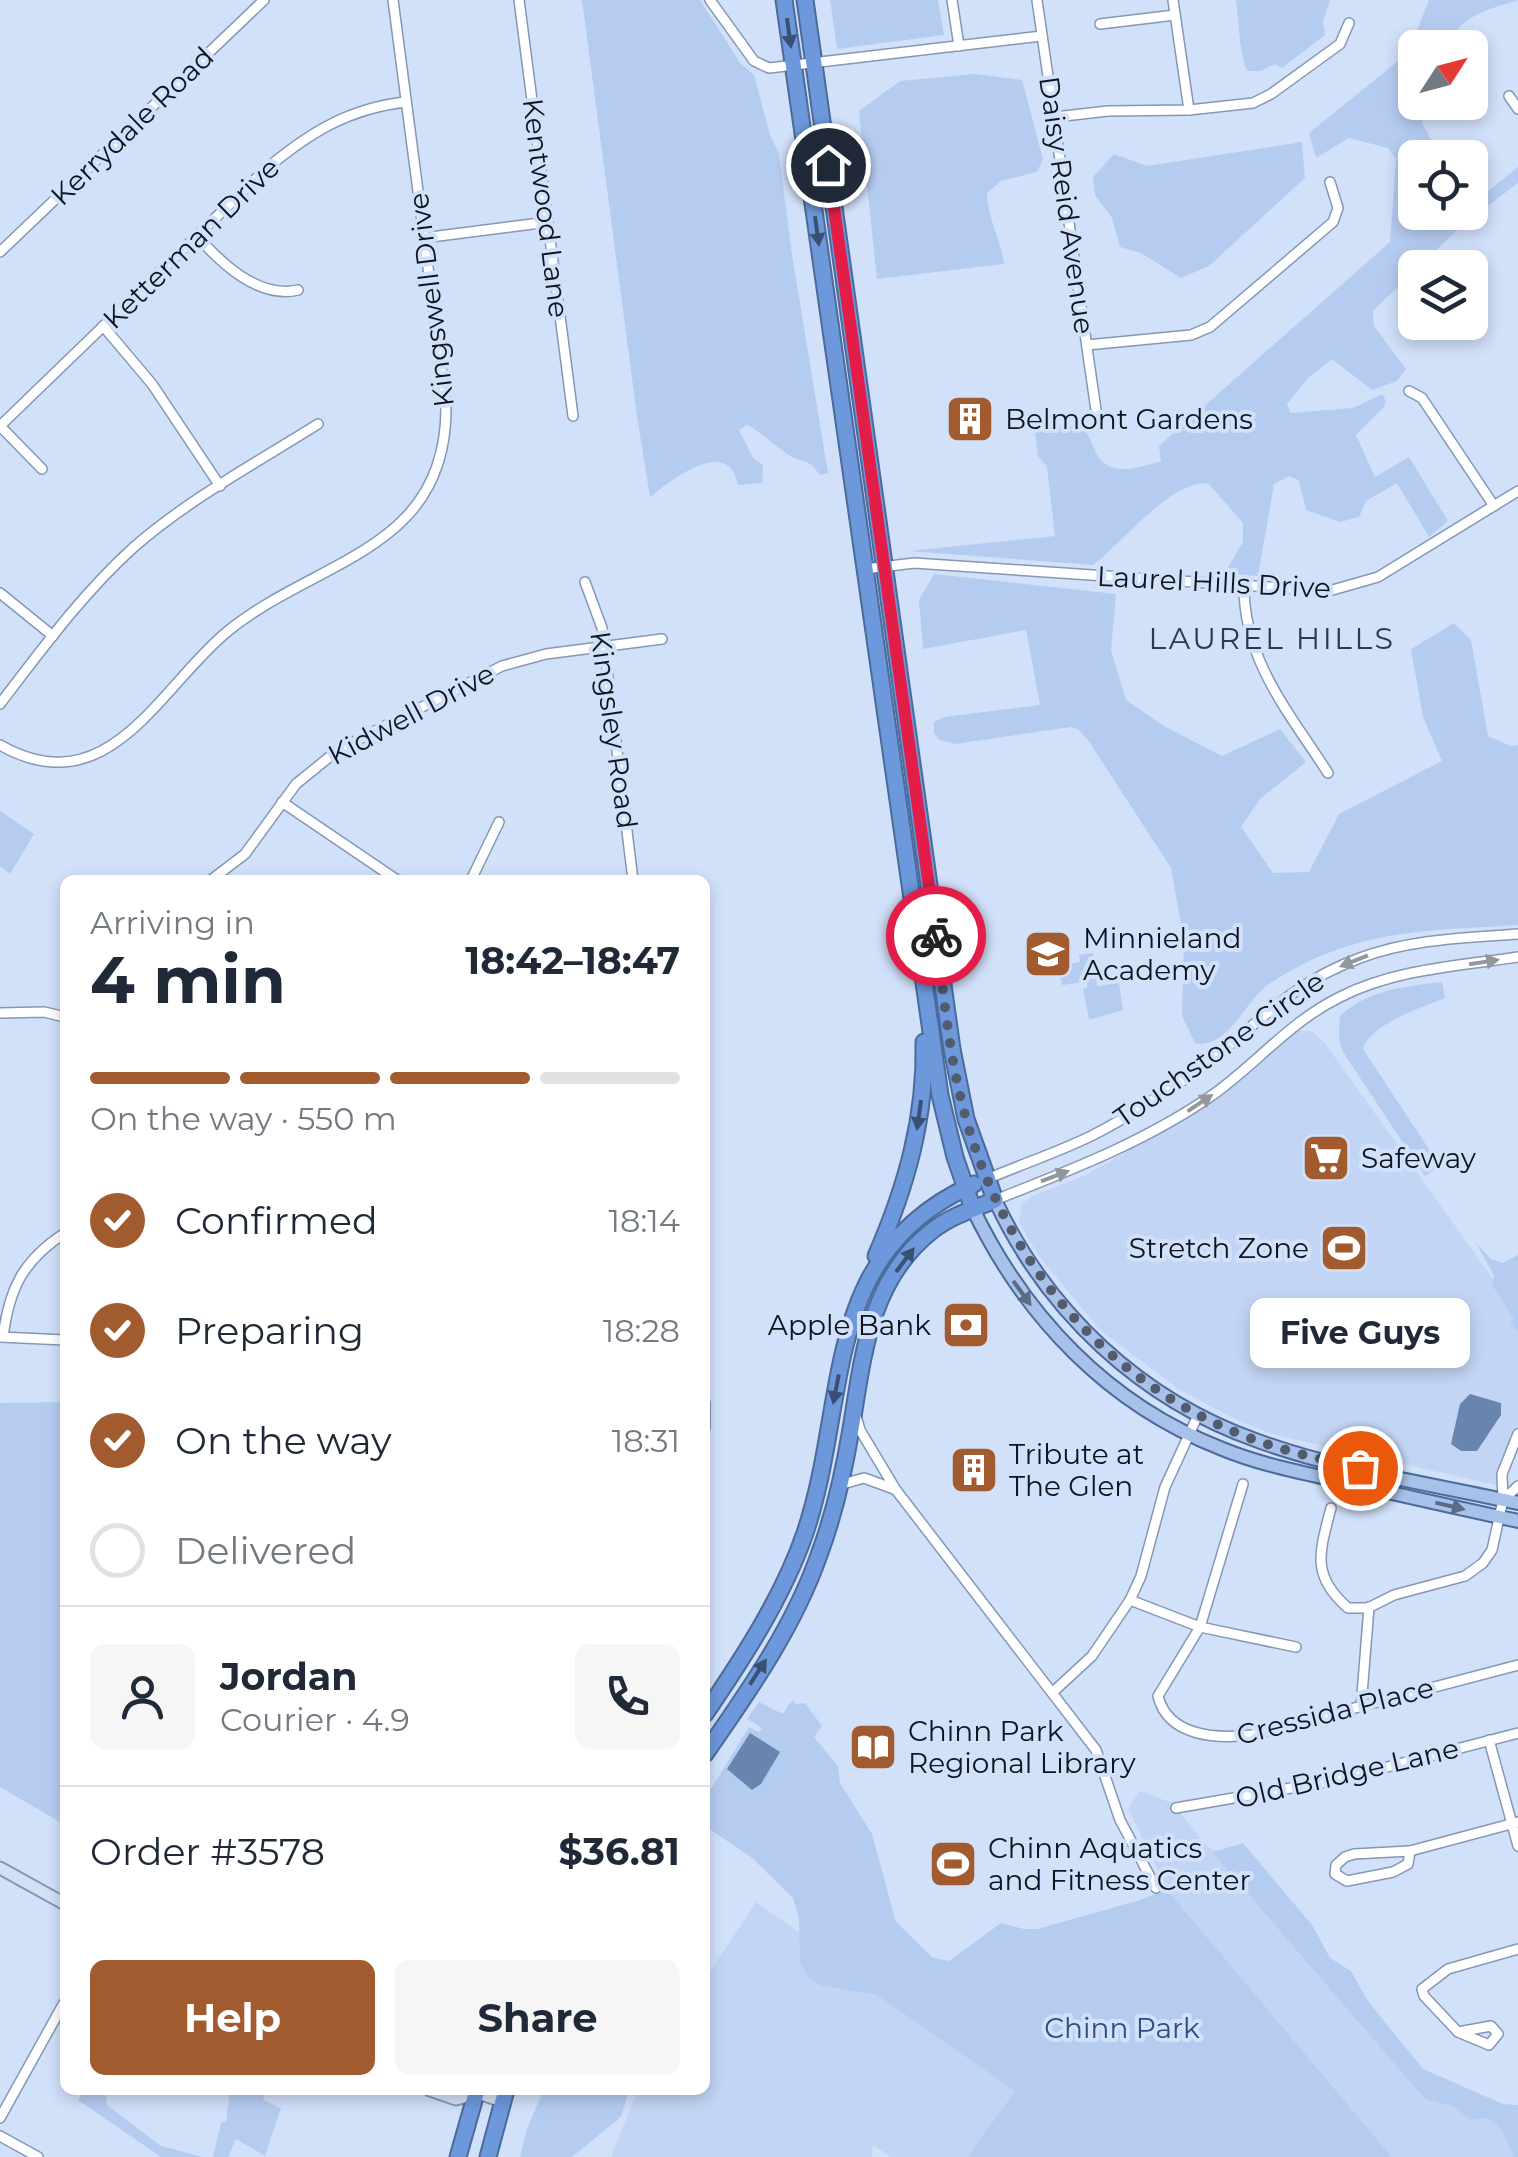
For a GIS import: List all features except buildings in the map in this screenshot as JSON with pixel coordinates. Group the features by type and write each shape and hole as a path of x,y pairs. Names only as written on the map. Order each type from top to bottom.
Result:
{"highway":[{"path":"784,0 946,1123 973,1209"},
{"path":"710,1746 790,1620 820,1553 839,1485 868,1330 891,1279 924,1238 944,1223 995,1200 966,1118 953,1059 805,0"},
{"path":"710,1706 781,1586 806,1530 845,1342 860,1295 902,1196 914,1147 922,1092 924,982"},
{"path":"860,1295 913,1224 930,1209 986,1179"},
{"path":"458,2157 473,2095"},
{"path":"488,2157 504,2096"}],"main road":[{"path":"995,1200 1036,1273 1076,1323 1130,1371 1198,1415 1288,1451 1511,1501"},
{"path":"973,1209 1004,1267 1068,1348 1112,1386 1188,1434 1282,1468 1518,1522"},
{"path":"0,1868 60,1901"}],"street":[{"name":"Kerrydale Road","path":"0,252 264,0"},
{"name":"Kingswell Drive","path":"0,746 29,758 60,761 88,756 120,741 148,719 228,630 284,592 365,552 410,514 436,470 446,420 394,0"},
{"name":"Kentwood Lane","path":"519,0 574,416"},
{"path":"710,0 757,64 768,68 1042,36"},
{"path":"952,0 959,46"},
{"name":"Daisy Reid Avenue","path":"1037,0 1096,410"},
{"path":"1174,0 1189,110"},
{"path":"1100,24 1176,15"},
{"path":"1055,117 1108,111 1189,110 1252,102 1271,94 1340,44 1349,23"},
{"path":"1509,96 1518,110"},
{"name":"Ketterman Drive","path":"0,426 266,169 310,134 348,115 406,102"},
{"path":"1087,345 1173,337 1210,327 1333,222 1338,208 1330,182"},
{"path":"424,238 548,222"},
{"path":"197,236 226,265 254,283 273,292 298,290"},
{"path":"103,326 152,384 220,486"},
{"path":"1409,392 1422,398 1494,506"},
{"path":"0,704 84,598 135,546 318,424"},
{"path":"0,426 42,469"},
{"name":"Laurel Hills Drive","path":"865,568 914,563 974,566 1311,592 1361,584 1390,570 1518,491"},
{"name":"Kingsley Road","path":"585,582 600,620 632,875"},
{"path":"1244,587 1246,625 1258,661 1328,773"},
{"path":"0,593 53,636"},
{"name":"Kidwell Drive","path":"219,875 245,854 305,776 338,750 494,669 546,654 662,639"},
{"path":"282,802 390,875"},
{"path":"473,875 499,822"},
{"name":"Touchstone Circle","path":"986,1179 1090,1137 1122,1119 1192,1074 1276,1003 1333,969 1408,944 1518,934"},
{"name":"Touchstone Circle","path":"995,1200 1103,1156 1184,1114 1238,1075 1288,1030 1340,996 1410,973 1518,957"},
{"path":"0,1012 60,1016"},
{"path":"60,1236 24,1270 7,1304 2,1337 60,1340"},
{"path":"854,1408 860,1430 896,1490 1096,1750 1120,1820 1156,1888"},
{"path":"1053,1692 1092,1656 1130,1600 1150,1548 1165,1487 1198,1415"},
{"path":"1511,1501 1501,1477 1518,1434"},
{"path":"839,1485 864,1478 896,1490"},
{"name":"Cressida Place","path":"1243,1484 1200,1627 1158,1696 1169,1716 1193,1732 1216,1738 1252,1734 1518,1665"},
{"path":"1331,1508 1319,1556 1322,1574 1348,1608 1359,1610 1475,1570 1492,1550 1500,1517 1518,1486"},
{"path":"1130,1600 1200,1627 1296,1647"},
{"path":"1361,1706 1370,1607"},
{"name":"Old Bridge Lane","path":"1176,1808 1337,1780 1518,1733"},
{"path":"1490,1740 1518,1846"},
{"path":"1410,1851 1408,1864 1393,1872 1347,1881 1335,1874 1336,1864 1345,1856 1410,1851 1515,1823"},
{"path":"1458,2032 1422,1989 1448,1969 1518,1949"},
{"path":"0,2118 60,2010"},
{"path":"0,2136 38,2157"}],"shaded area":[{"path":"1299,1030 1313,1032 1324,1042 1518,1314 1518,1437 1500,1486 1275,1435 1180,1390 1100,1330 1038,1255 1019,1222 1022,1204 1032,1196 1086,1175 1189,1117"},
{"path":"1470,1394 1501,1403 1501,1415 1477,1451 1461,1451 1451,1444 1460,1404"},
{"path":"750,1733 780,1752 761,1784 752,1790 727,1769"},
{"path":"1140,1791 1172,1803 1207,1846 1237,1869 1424,2081 1518,2117 1518,2157 1392,2157 1182,1908 1175,1907 1128,1808"},
{"path":"756,1902 1018,2087 967,2157 891,2157 873,2145 872,2157 611,2157 636,2095 710,2095 710,1971"}],"green space":[{"path":"582,0 700,0 741,64 754,75 770,135 779,153 828,473 820,475 811,465 787,454 747,425 739,430 754,459 763,465 762,483 738,485 733,470 724,463 712,462 685,472 650,497"},
{"path":"830,0 938,0 944,35 837,49"},
{"path":"1236,0 1330,0 1323,22 1325,35 1282,68 1275,64 1261,71 1248,71 1241,48"},
{"path":"1429,0 1518,0 1486,11 1457,30 1417,30"},
{"path":"1398,61 1398,120 1423,120 1432,140 1398,140 1398,230 1457,230 1436,250 1398,250 1398,287 1373,311 1374,326 1406,369 1397,381 1372,390 1332,359 1307,379 1287,404 1291,413 1353,408 1382,394 1384,407 1356,435 1375,477 1409,457 1448,521 1429,537 1397,483 1366,501 1359,517 1340,522 1306,510 1299,481 1289,476 1274,484 1258,576 1224,574 1243,542 1243,523 1208,483 1177,492 1093,565 909,551 1055,536 1047,467 1038,456 1035,432 1080,425 1101,461 1116,468 1161,461 1159,446 1390,242 1396,159 1388,148 1349,138 1316,158 1309,133"},
{"path":"975,74 1022,80 1043,159 1037,172 1001,181 987,193 1004,264 877,279 859,111 900,81"},
{"path":"1302,142 1305,178 1209,266 1181,278 1141,253 1120,247 1112,218 1095,195 1093,177 1114,154 1147,166"},
{"path":"1518,167 1518,183 1488,206 1488,191"},
{"path":"934,574 1116,594 1111,650 1126,700 1164,726 1222,756 1280,729 1306,762 1260,799 1241,827 1273,873 1309,872 1339,814 1442,761 1423,717 1411,649 1454,623 1471,640 1488,736 1518,745 1518,925 1389,936 1330,952 1269,984 1217,1039 1195,1043 1182,1016 1184,941 1171,868 1088,740 1071,727 955,744 939,740 934,733 934,722 944,717 1040,705 1026,630 923,649 919,600"},
{"path":"0,811 34,834 10,874 0,866"},
{"path":"1093,953 1097,986 1119,983 1123,1010 1089,1020 1083,989 1087,982 1062,985 1058,961 1065,965 1080,962 1079,955"},
{"path":"1442,982 1445,998 1386,1025 1375,1032 1363,1049 1440,1166 1425,1176 1345,1055 1340,1040 1340,1016 1375,995"},
{"path":"1476,1243 1491,1259 1503,1263 1518,1255 1518,1331 1510,1323 1514,1319 1492,1285 1494,1276"},
{"path":"60,1402 60,1822 0,1787 0,1403"},
{"name":"Chinn Park","path":"795,1700 795,1704 805,1703 822,1726 814,1737 838,1766 840,1783 872,1834 896,1922 933,1958 949,1961 1001,1923 1037,1929 1167,1890 1392,2157 967,2157 1015,2091 877,1995 820,1985 810,1979 800,1964 799,1917 793,1898 751,1857 710,1829 710,1791 749,1727 759,1732 762,1728 747,1719 759,1702 783,1714"},
{"path":"1243,1843 1312,1925 1330,1958 1351,1971 1367,2000 1423,2069 1503,2104 1518,2105 1518,2157 1513,2157 1504,2134 1494,2122 1471,2120 1453,2106 1425,2099 1212,1852"},
{"path":"81,2095 106,2095 107,2105 161,2146 203,2157 161,2157 78,2100"},
{"path":"229,2095 265,2095 263,2100 281,2108 265,2156 236,2139 228,2157 213,2157 221,2123 226,2121"},
{"path":"542,2095 628,2095 621,2117 572,2157 520,2157 527,2128"}],"way so far":[{"path":"936,936 951,1045 976,1150 1004,1220 1055,1298 1104,1350 1158,1391 1198,1415 1288,1451 1360,1468"}],"place":[{"name":"Belmont Gardens","path":"970,419"},
{"name":"Minnieland Academy","path":"1048,954"},
{"name":"Safeway","path":"1326,1158"},
{"name":"Stretch Zone","path":"1344,1248"},
{"name":"Apple Bank","path":"966,1325"},
{"name":"Five Guys","path":"1360,1468"},
{"name":"Tribute at The Glen","path":"974,1470"},
{"name":"Chinn Park Regional Library","path":"873,1747"},
{"name":"Chinn Aquatics and Fitness Center","path":"953,1864"}],"district":[{"name":"LAUREL HILLS","path":"1272,639"}],"route":[{"path":"828,165 936,936"}]}
